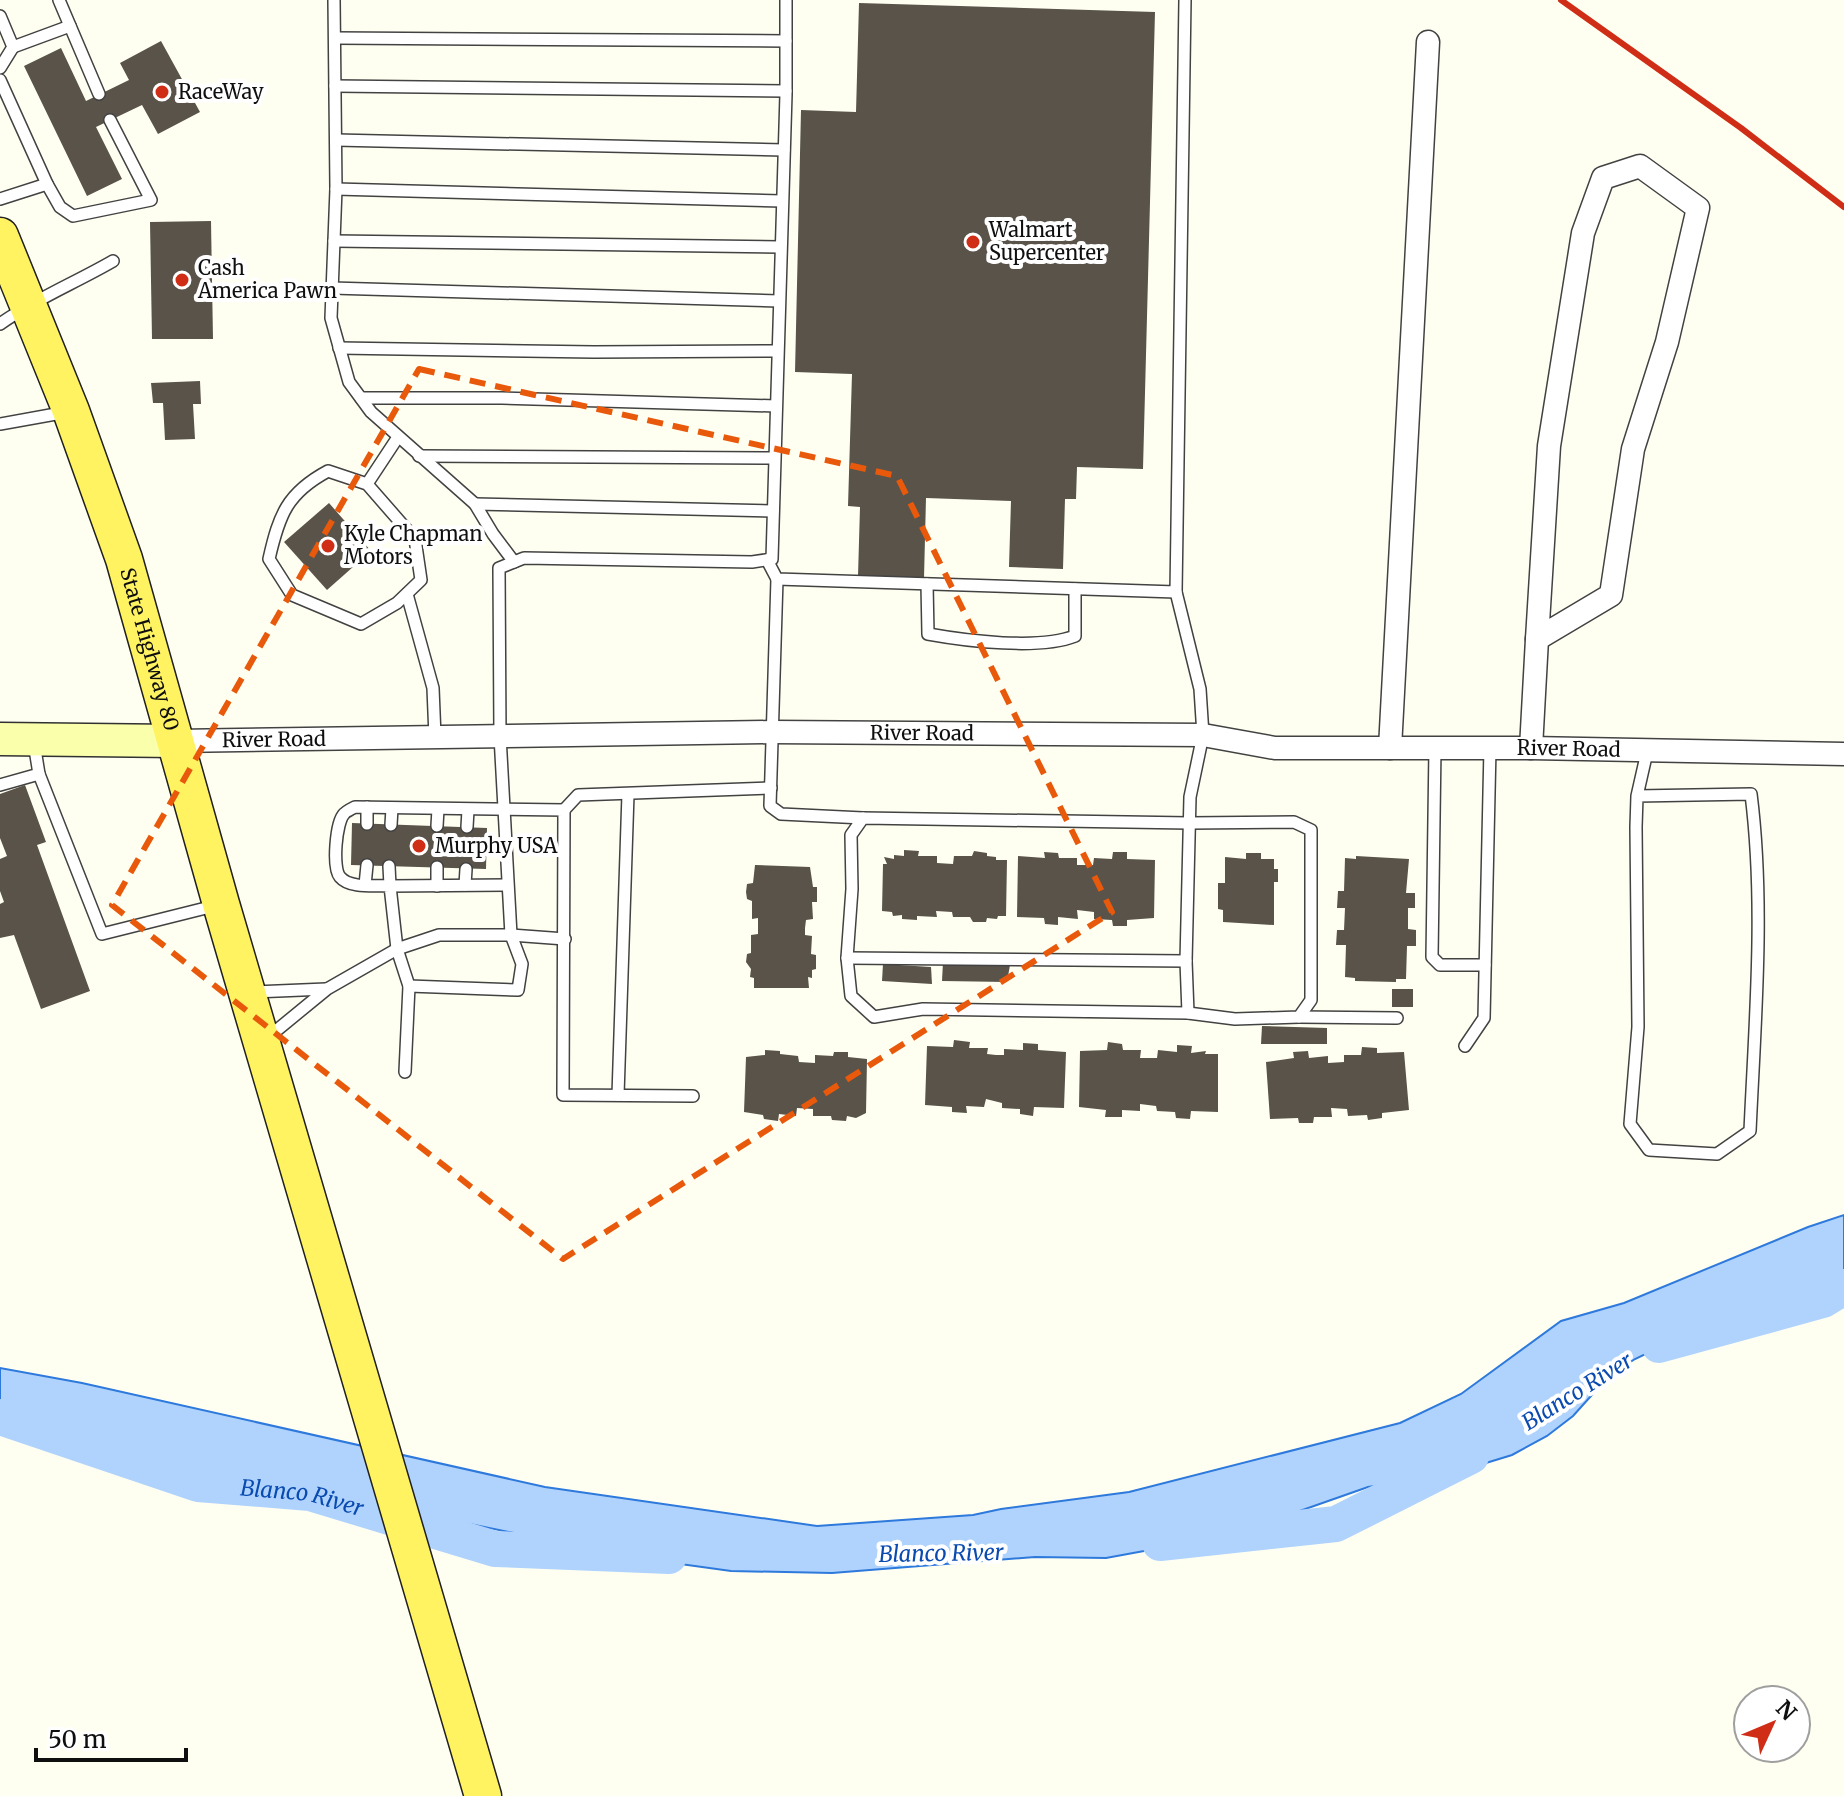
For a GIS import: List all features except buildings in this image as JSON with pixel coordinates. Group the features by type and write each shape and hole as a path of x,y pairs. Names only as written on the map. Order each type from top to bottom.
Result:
{"main road":[{"name":"State Highway 80","path":"0,236 71,411 124,559 221,904 483,1796"}],"street":[{"path":"1390,748 1428,42"},
{"path":"1531,748 1537,639 1549,446 1583,233 1603,178 1640,166 1698,208 1667,342 1633,449 1611,595 1537,639"},
{"name":"River Road","path":"0,739 176,741 772,732 1203,735 1275,748 1531,748 1844,754"}],"lane":[{"path":"59,0 99,94"},
{"path":"334,0 336,189 331,318 349,382 371,412 475,504 514,562"},
{"path":"409,986 518,990 522,964 511,935 500,736 499,568 524,558 752,562 772,559 786,0"},
{"path":"1185,0 1176,592 1200,689 1203,735 1190,797 1186,961 1188,1013"},
{"path":"0,16 13,47"},
{"path":"0,68 13,47 70,26"},
{"path":"335,38 786,41"},
{"path":"0,80 47,184 60,207 73,216 151,200 110,120"},
{"path":"335,86 786,91"},
{"path":"336,140 784,150"},
{"path":"0,199 47,184"},
{"path":"336,189 782,201"},
{"path":"334,241 780,247"},
{"path":"0,324 29,304 67,288 113,261"},
{"path":"332,288 779,301"},
{"path":"339,348 777,351"},
{"path":"361,398 502,398 776,406"},
{"path":"0,424 71,411"},
{"path":"367,484 398,437"},
{"path":"419,456 774,458"},
{"path":"328,471 367,484 415,539 421,580 397,603 361,624 292,595 269,559 278,518 306,483 328,471"},
{"path":"475,504 773,511"},
{"path":"767,560 777,579 770,806 781,814 863,818 1294,822 1311,830 1313,854 1311,1000 1299,1017"},
{"path":"777,579 1176,592"},
{"path":"927,584 928,634 967,641 1060,642 1075,636 1075,589"},
{"path":"407,594 433,688 435,737"},
{"path":"33,740 39,774 102,934 221,904"},
{"path":"1435,748 1432,957 1440,965 1485,965"},
{"path":"1465,1046 1484,1018 1490,748"},
{"path":"1637,796 1751,794 1757,858 1750,1131 1717,1154 1649,1150 1630,1124 1638,1027 1637,796 1647,752"},
{"path":"0,785 39,774"},
{"path":"693,1096 563,1095 564,810 578,795 771,788"},
{"path":"618,1095 628,794"},
{"path":"507,885 390,886 348,883 338,876 335,867 338,823 344,813 355,807 564,810"},
{"path":"367,807 367,824"},
{"path":"391,825 392,808"},
{"path":"437,826 438,809"},
{"path":"467,827 468,810"},
{"path":"863,818 851,835 852,889 847,958 851,996 874,1017 923,1009 1188,1013 1235,1019 1397,1018"},
{"path":"365,885 367,865"},
{"path":"389,866 397,949 409,986 405,1072"},
{"path":"437,867 437,886"},
{"path":"465,885 466,869"},
{"path":"267,1057 327,989 397,949 439,935 565,939"},
{"path":"847,958 1186,961"},
{"path":"247,993 327,989"}],"highlighted area":[{"path":"419,369 897,476 1112,912 563,1259 112,905"}],"water":[{"path":"1844,1215 1844,1289 1660,1347 1635,1359 1609,1376 1573,1416 1547,1436 1512,1455 1450,1474 1368,1487 1294,1513 1193,1542 1106,1558 1035,1557 832,1573 731,1571 637,1558 268,1483 186,1473 0,1427 0,1368 82,1383 545,1487 817,1526 973,1515 1129,1492 1400,1423 1461,1394 1561,1321 1624,1303"}],"waterway":[{"name":"Blanco River","path":"1659,1345 1823,1300 1844,1287"},
{"name":"Blanco River","path":"0,1417 198,1484 310,1493 495,1549 669,1556"},
{"name":"Blanco River","path":"1160,1543 1336,1524 1471,1456"}],"railway":[{"path":"1561,0 1741,128 1844,207"}],"place":[{"name":"RaceWay","path":"162,92"},
{"name":"Walmart Supercenter","path":"973,242"},
{"name":"Cash America Pawn","path":"182,280"},
{"name":"Kyle Chapman Motors","path":"328,546"},
{"name":"Murphy USA","path":"419,846"}]}
